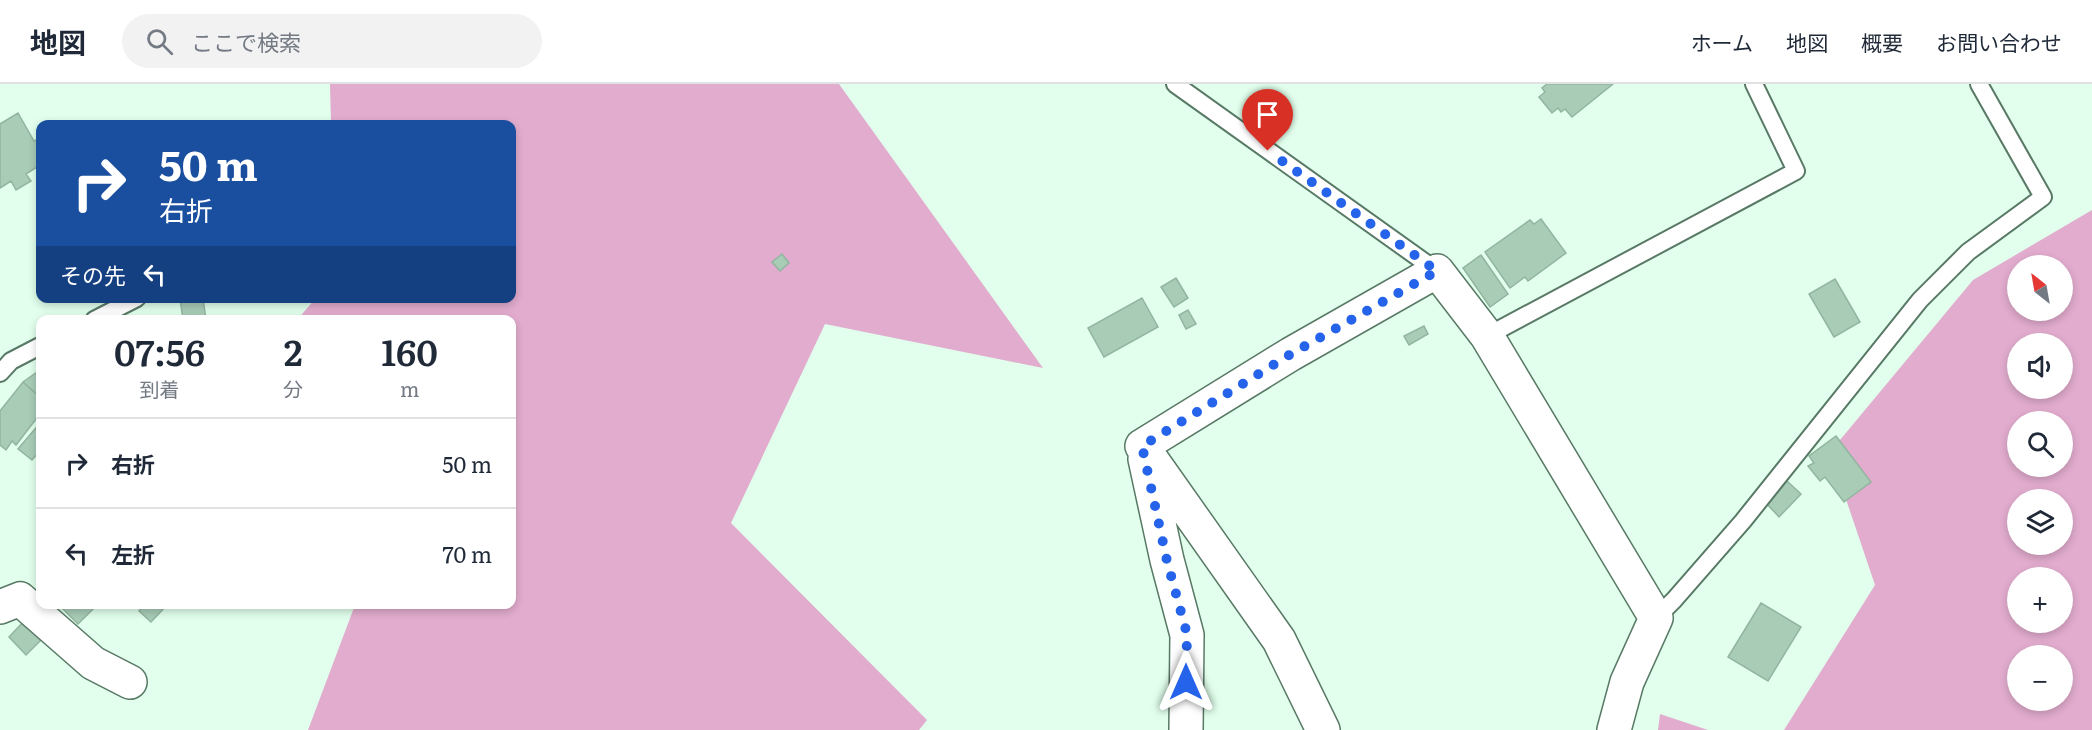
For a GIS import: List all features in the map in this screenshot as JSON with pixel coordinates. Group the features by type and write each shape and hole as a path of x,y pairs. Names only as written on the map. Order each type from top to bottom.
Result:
{"street":[{"path":"1142,446 1291,354 1437,271 1487,336 1656,618 1627,682 1614,730"},
{"path":"1142,446 1167,561 1187,634 1186,730"},
{"path":"1142,446 1280,640 1323,730"},
{"path":"0,607 20,599 93,663 130,682"}],"lane":[{"path":"1175,84 1437,271"},
{"path":"1487,336 1796,171 1754,84"},
{"path":"1656,618 1743,521 1920,300 1968,252 2043,197 1979,84"},
{"path":"104,315 127,303"},
{"path":"0,373 11,361 36,348"}],"shaded area":[{"path":"330,84 839,84 1043,368 825,324 731,523 927,720 919,730 308,730 353,609 516,609 516,315 301,315 312,303 516,303 516,120 331,120"},
{"path":"2092,210 2092,730 1784,730 1875,585 1830,452 1973,280 2007,260 2007,321 2073,321 2073,255 2016,255"},
{"path":"1660,714 1708,730 1658,730"}],"building":[{"path":"1547,84 1613,84 1572,117 1565,109 1561,112 1558,108 1552,113 1539,97 1545,92 1542,88"},
{"path":"18,113 34,141 36,140 36,168 26,174 31,181 16,190 11,181 0,188 0,124"},
{"path":"1541,219 1566,253 1528,281 1525,277 1510,288 1485,252 1530,220 1534,224"},
{"path":"782,254 789,263 780,271 772,262"},
{"path":"1481,255 1508,294 1490,307 1463,268"},
{"path":"1176,278 1188,298 1174,307 1161,287"},
{"path":"1835,279 1860,322 1834,337 1809,294"},
{"path":"1142,298 1158,327 1104,357 1088,328"},
{"path":"181,303 204,303 205,315 182,315"},
{"path":"1188,310 1196,324 1186,329 1179,315"},
{"path":"1424,326 1428,334 1409,345 1404,336"},
{"path":"36,373 36,393 23,382"},
{"path":"23,382 36,393 36,419 16,445 12,441 6,450 0,445 0,411"},
{"path":"36,428 36,456 32,460 18,449"},
{"path":"1836,436 1871,482 1844,502 1825,477 1820,481 1808,466 1814,463 1809,456"},
{"path":"1787,481 1801,494 1779,517 1766,503"},
{"path":"1761,603 1801,627 1768,681 1728,657"},
{"path":"63,609 93,609 78,624"},
{"path":"141,609 163,609 151,622 139,611"},
{"path":"25,620 43,638 26,655 9,637"}],"route":[{"path":"1186,682 1187,634 1167,561 1142,446 1291,354 1437,271 1268,151"}]}
